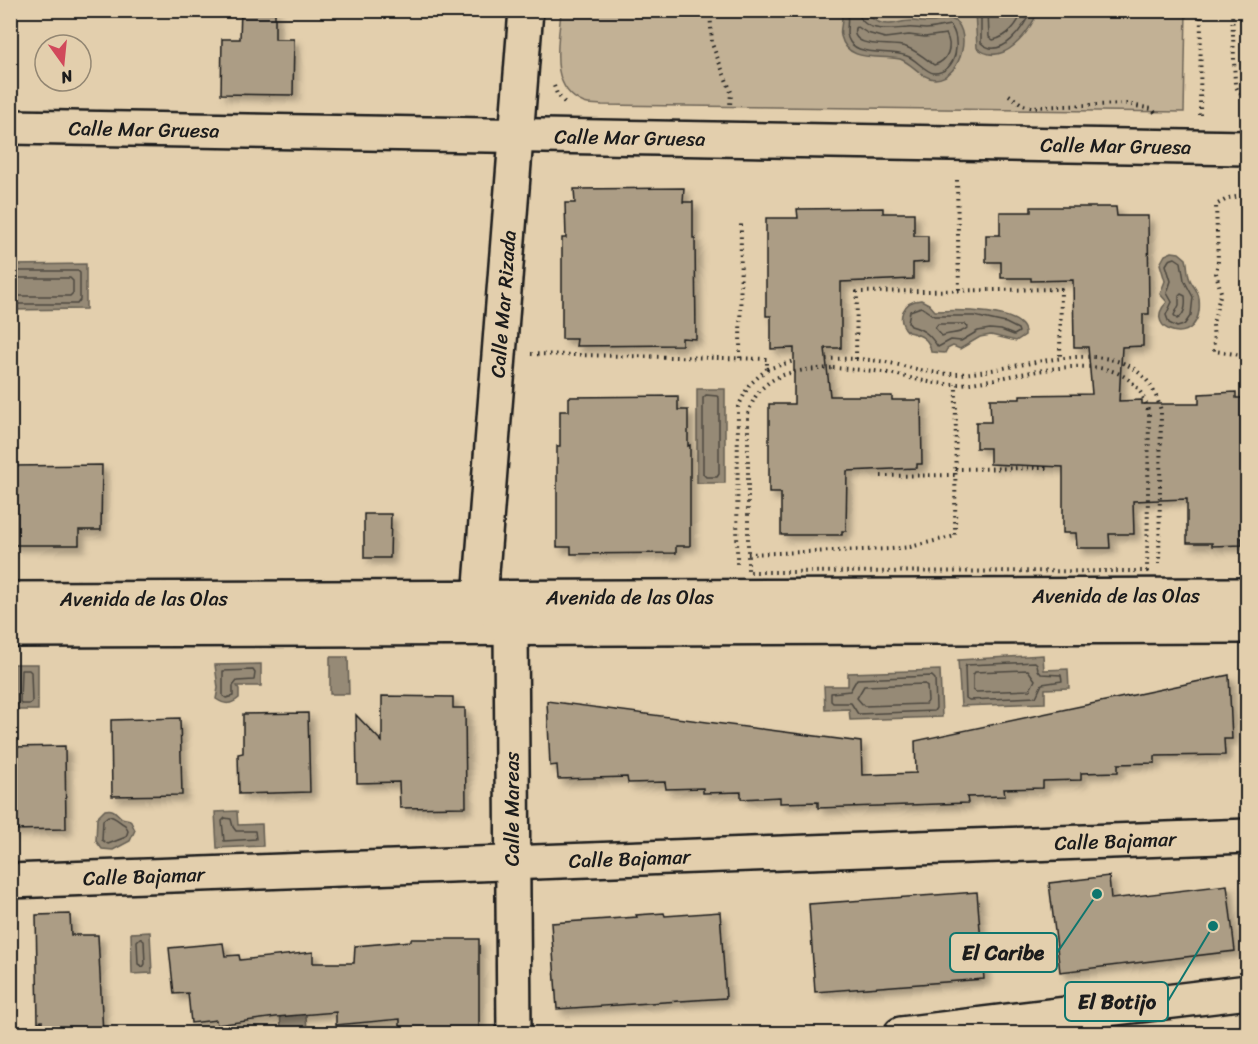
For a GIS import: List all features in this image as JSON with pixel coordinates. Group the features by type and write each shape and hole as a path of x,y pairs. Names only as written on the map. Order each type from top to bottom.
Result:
{"street":[{"name":"Calle Mar Rizada","path":"480,598 526,10"},
{"name":"Calle Mar Gruesa","path":"10,127 1248,148"},
{"name":"Avenida de las Olas","path":"10,599 1248,595"},
{"path":"480,598 511,628"},
{"name":"Avenida de las Olas","path":"10,630 1248,626"},
{"name":"Calle Mareas","path":"511,628 514,1034"},
{"name":"Calle Bajamar","path":"10,881 1248,836"},
{"path":"901,1034 1248,992"}],"path":[{"path":"710,10 712,44 731,92 729,108"},
{"path":"1200,10 1201,123"},
{"path":"1232,10 1235,84 1239,93 1248,100"},
{"path":"1009,95 1023,105 1031,107 1136,105 1152,109 1157,114 1159,122"},
{"path":"957,180 959,290"},
{"path":"1248,195 1229,198 1216,205 1218,261 1215,268 1221,292 1214,323 1214,351 1248,356"},
{"path":"740,358 741,221"},
{"path":"856,359 857,292 1061,289 1060,358"},
{"path":"530,354 767,359 767,369"},
{"path":"826,358 885,362 933,373 955,374 1060,358 1102,358 1124,363 1143,375 1157,397 1161,411 1159,571"},
{"path":"736,572 738,407 749,385 767,369 794,361"},
{"path":"748,572 748,414 753,398 761,387 774,378 792,372 833,368 883,372 931,383 956,384 982,382 1060,368 1101,368 1124,375 1135,383 1147,402 1149,415 1147,571"},
{"path":"748,554 891,549 910,547 955,536 956,384"},
{"path":"955,469 1049,468"},
{"path":"881,476 955,475"}],"shaded area":[{"path":"561,11 1186,11 1184,112 588,104 572,96 560,75 558,49"}],"water":[{"path":"975,10 1038,11 1022,37 1006,51 996,54 977,48"},
{"path":"814,11 858,11 878,22 888,24 951,19 962,31 962,51 958,61 945,76 935,79 926,76 900,59 857,54 850,51 841,36 841,14"},
{"path":"1172,252 1179,253 1186,259 1189,277 1199,298 1198,315 1192,326 1184,331 1166,328 1161,321 1160,312 1167,302 1160,294 1165,281 1160,264 1165,255"},
{"path":"86,264 86,309 11,310 11,265"},
{"path":"921,300 935,311 972,311 1003,315 1023,326 1025,335 1016,341 991,335 980,337 960,349 953,346 945,353 931,352 926,340 908,332 902,322 906,307"},
{"path":"697,389 725,389 725,483 697,483"},
{"path":"1043,655 1044,670 1068,669 1069,688 1045,689 1045,703 961,706 958,660"},
{"path":"330,657 348,657 349,694 330,694"},
{"path":"14,664 38,664 38,710 14,710"},
{"path":"261,664 261,686 237,686 239,698 231,703 216,699 218,688 215,665"},
{"path":"940,670 942,717 850,720 849,709 825,710 824,686 848,686 848,673"},
{"path":"105,810 113,810 122,818 130,820 135,830 130,841 113,850 102,849 96,841 97,818"},
{"path":"237,811 238,825 262,824 263,846 217,848 215,812"},
{"path":"150,932 152,973 132,974 131,933"},
{"path":"305,1004 307,1029 319,1033 281,1033 280,1005"}],"building":[{"path":"241,10 275,10 275,39 294,39 293,95 221,94 222,39 240,39"},
{"path":"684,188 683,202 693,202 696,339 682,338 682,345 576,346 577,339 562,339 562,238 566,238 565,203 575,203 574,189"},
{"path":"1031,207 1116,207 1117,216 1148,216 1149,314 1143,314 1143,346 1122,347 1119,401 1142,400 1142,404 1199,404 1199,394 1236,392 1236,398 1248,398 1248,538 1241,538 1242,545 1212,546 1212,543 1187,543 1187,499 1133,501 1134,534 1109,534 1110,548 1077,548 1076,533 1063,533 1063,467 990,464 990,448 976,448 976,422 991,422 990,399 1020,399 1020,395 1092,394 1088,347 1074,347 1073,280 1031,281 1031,278 1001,278 1001,262 986,262 986,235 1000,235 1000,212 1031,212"},
{"path":"883,208 883,213 914,213 914,236 928,236 928,262 913,263 913,279 841,282 841,348 825,348 830,396 892,396 892,400 921,400 922,464 917,464 917,468 847,471 846,531 842,531 842,535 781,535 781,493 769,493 769,404 794,404 794,348 771,349 771,316 766,316 766,218 798,218 797,209"},
{"path":"678,396 678,410 688,410 690,546 676,546 676,553 571,554 571,547 557,547 557,446 560,446 560,411 569,411 569,397"},
{"path":"102,465 101,530 79,530 79,545 10,545 10,466"},
{"path":"364,514 391,514 390,558 364,558"},
{"path":"1229,675 1232,739 1224,739 1225,755 1155,756 1155,763 1118,764 1118,772 1081,773 1081,780 1043,781 1043,788 1004,789 1005,796 967,797 968,803 818,808 818,802 780,803 780,797 741,799 741,792 703,793 703,788 666,789 665,782 628,783 627,777 558,779 557,765 550,766 547,701 861,742 862,775 890,774 916,773 915,741"},
{"path":"382,696 453,697 453,708 465,708 466,807 400,808 399,782 357,783 356,715 382,742"},
{"path":"308,713 310,792 239,794 238,754 243,753 243,714"},
{"path":"180,718 182,795 112,796 111,720"},
{"path":"65,746 66,829 10,830 10,747"},
{"path":"1109,876 1111,899 1227,885 1235,951 1060,972 1049,883"},
{"path":"977,892 984,979 815,992 809,904"},
{"path":"720,912 726,998 557,1009 551,923 664,913 665,916"},
{"path":"70,914 71,935 98,935 103,1034 43,1034 42,1021 38,1022 36,915"},
{"path":"411,939 479,939 479,1033 400,1034 400,1019 336,1025 336,1012 217,1025 216,1020 191,1023 188,993 174,994 169,948 223,943 225,956 239,955 240,960 313,952 313,963 354,963 355,946 411,941"}],"place":[{"name":"El Caribe","path":"1097,894"},
{"name":"El Botijo","path":"1213,926"}]}
